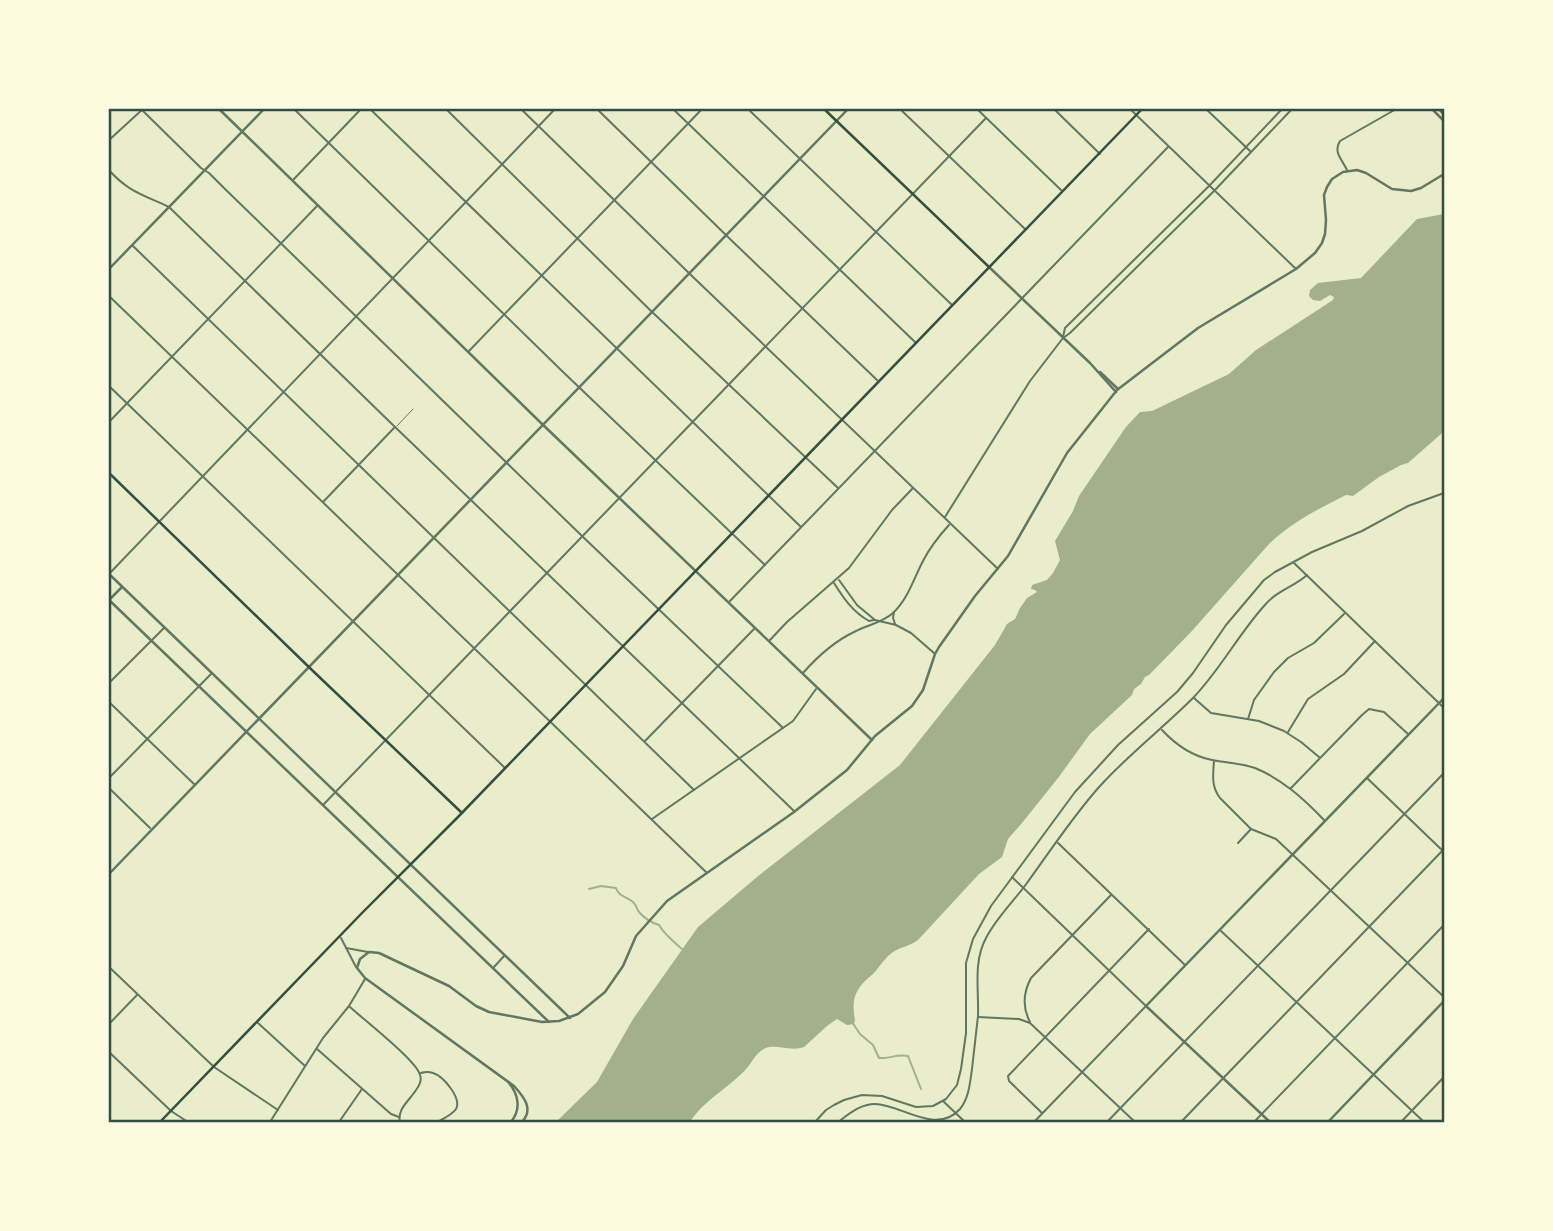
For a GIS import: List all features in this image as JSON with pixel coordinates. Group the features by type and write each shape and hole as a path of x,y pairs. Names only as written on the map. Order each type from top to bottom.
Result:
{"main road":[{"path":"823,108 989,267"},
{"path":"160,1122 550,723 1143,108"},
{"path":"108,472 462,813"}],"street":[{"path":"218,108 543,426 872,740"},
{"path":"108,270 265,108"},
{"path":"293,108 765,565"},
{"path":"293,181 362,108"},
{"path":"369,108 801,528"},
{"path":"445,108 838,489"},
{"path":"520,108 999,569"},
{"path":"556,108 109,573 570,1018"},
{"path":"596,108 879,381"},
{"path":"672,108 916,343"},
{"path":"468,352 703,108"},
{"path":"747,108 952,305"},
{"path":"108,875 849,108"},
{"path":"899,108 1026,229"},
{"path":"976,108 1063,191"},
{"path":"1053,108 1100,153"},
{"path":"1129,108 1296,269"},
{"path":"1205,108 1251,152"},
{"path":"944,517 1030,381 1063,338 1214,191 1293,108"},
{"path":"1348,171 1337,152 1340,141 1398,108"},
{"path":"1432,108 1443,115"},
{"path":"1438,108 1444,121"},
{"path":"108,141 143,109 783,728"},
{"path":"1063,338 1065,328 1209,186 1282,109 1288,114"},
{"path":"322,806 986,118"},
{"path":"728,604 1168,147"},
{"path":"108,169 134,192 169,207 794,812"},
{"path":"346,948 379,953 449,986 489,1012 548,1023 578,1014 605,992 623,966 642,928 667,901 794,812 847,770 872,740 912,706 920,696 935,654 975,596 1009,556 1068,453 1117,390 1198,328 1296,269 1315,253 1324,239 1324,197 1335,176 1348,171 1362,171 1387,187 1400,191 1416,190 1444,174"},
{"path":"108,423 318,206"},
{"path":"1156,237 1162,242"},
{"path":"132,245 694,790"},
{"path":"989,267 1117,390"},
{"path":"1112,280 1118,285"},
{"path":"108,295 707,873"},
{"path":"108,385 505,768"},
{"path":"322,503 395,428"},
{"path":"768,642 800,610 838,579 858,557 892,510 913,488"},
{"path":"815,1122 834,1105 862,1095 882,1096 916,1107 933,1106 950,1095 957,1085 966,1033 968,951 985,916 1075,792 1118,745 1177,692 1226,625 1269,576 1408,506 1444,493"},
{"path":"802,674 836,641 867,625 880,622 894,612 908,594 930,548 950,524"},
{"path":"1293,562 1444,708"},
{"path":"838,1122 854,1110 874,1104 928,1119 955,1113 965,1102 978,1017 977,965 981,948 989,933 1086,802 1194,697 1264,606 1282,590 1307,575"},
{"path":"838,579 856,605 875,620 896,625 917,637 935,654"},
{"path":"834,583 857,614 869,621 875,620"},
{"path":"122,587 109,600 548,1023"},
{"path":"894,612 896,625"},
{"path":"1248,719 1252,704 1274,671 1288,658 1314,643 1345,613"},
{"path":"108,684 164,628"},
{"path":"645,742 754,629"},
{"path":"1288,733 1308,699 1344,674 1375,641"},
{"path":"108,779 212,674"},
{"path":"651,820 783,728 797,716 817,688"},
{"path":"1194,697 1211,713 1266,723 1288,733 1319,758"},
{"path":"1034,1122 1444,698"},
{"path":"108,701 195,785"},
{"path":"1290,788 1369,709 1384,712 1408,734"},
{"path":"1160,728 1176,744 1194,755 1252,767 1264,773 1290,788 1324,821"},
{"path":"1214,761 1213,782 1217,793 1251,829 1276,839 1444,999 1328,1122"},
{"path":"1107,1122 1444,773"},
{"path":"1181,1122 1444,850 1367,778"},
{"path":"108,787 152,830"},
{"path":"1238,842 1251,829"},
{"path":"1057,842 1186,965"},
{"path":"1012,877 1270,1122"},
{"path":"1030,1023 1024,1008 1027,985 1036,972 1112,894"},
{"path":"1254,1122 1444,925"},
{"path":"1042,1113 1008,1078 1149,929"},
{"path":"1220,929 1424,1122"},
{"path":"340,936 365,978 514,1086 527,1102 528,1115 522,1122"},
{"path":"357,968 360,959 369,952"},
{"path":"493,968 504,956"},
{"path":"108,966 214,1067 278,1110"},
{"path":"270,1122 365,978"},
{"path":"108,1025 138,994"},
{"path":"349,1006 405,1056 420,1074 419,1085 404,1105 399,1117 400,1122"},
{"path":"978,1017 1019,1019 1030,1023 1135,1122"},
{"path":"257,1022 305,1066"},
{"path":"317,1048 391,1114 399,1117"},
{"path":"108,1051 171,1111 188,1122"},
{"path":"420,1074 427,1072 439,1076 457,1099 455,1110 437,1122"},
{"path":"1401,1122 1444,1077"},
{"path":"507,1081 517,1097 517,1112 511,1122"},
{"path":"339,1122 363,1088"},
{"path":"943,1101 962,1122"}],"lane":[{"path":"395,428 413,409"}],"shaded area":[{"path":"1444,214 1444,429 1441,434 1408,463 1379,477 1353,496 1346,495 1306,516 1269,544 1191,632 1134,689 1132,695 1090,734 1008,839 1002,857 979,874 918,940 891,954 858,989 854,998 854,1024 847,1025 837,1019 804,1047 770,1047 763,1050 740,1075 702,1107 690,1122 556,1122 597,1082 633,1019 698,927 900,765 995,645 1007,624 1015,619 1027,598 1037,592 1031,589 1032,585 1047,580 1053,573 1060,560 1055,541 1079,496 1126,427 1140,412 1152,411 1229,374 1256,350 1333,300 1334,297 1330,295 1320,301 1309,296 1310,290 1318,283 1361,278 1417,219"}],"waterway":[{"path":"589,889 601,886 616,888 621,895 633,902 641,914 659,925 682,949"},
{"path":"852,1022 860,1034 873,1045 879,1058 908,1056 921,1089"}]}
